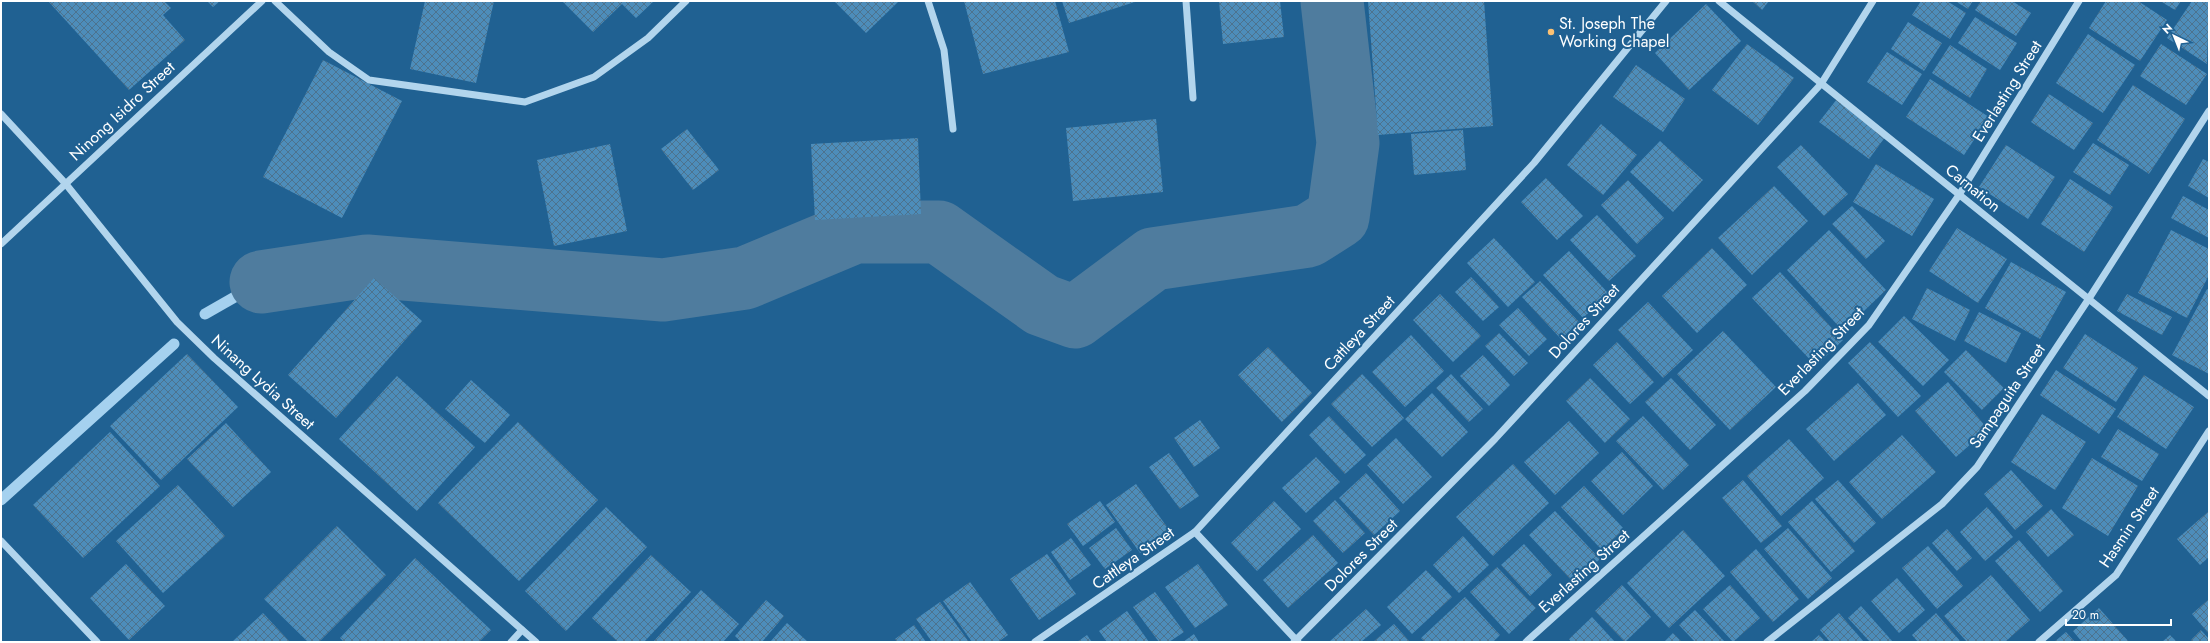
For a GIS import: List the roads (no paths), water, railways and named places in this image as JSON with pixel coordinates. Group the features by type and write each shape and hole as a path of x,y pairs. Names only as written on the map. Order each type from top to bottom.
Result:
{"street":[{"name":"Ninong Isidro Street","path":"1,244 262,1"},
{"path":"275,1 329,52 369,80 525,102 594,77 648,38 686,1"},
{"path":"928,1 944,50 953,129"},
{"path":"1186,1 1193,98"},
{"name":"Cattleya Street","path":"1035,642 1196,532 1534,163 1666,1"},
{"name":"Carnation","path":"1719,1 2209,396"},
{"name":"Dolores Street","path":"1296,642 1495,439 1822,84 1873,1"},
{"name":"Everlasting Street","path":"1526,642 1805,390 1869,325 1959,195 2079,1"},
{"name":"Sampaguita Street","path":"1767,642 1942,504 1977,467 2088,300 2209,111"},
{"name":"Ninang Lydia Street","path":"1,114 65,183 176,322 214,358 536,642"},
{"name":"Hasmin Street","path":"2039,642 2116,575 2209,431"},
{"path":"1196,532 1296,642"},
{"path":"1,541 97,642"},
{"path":"510,642 522,630"}],"waterway":[{"path":"261,282 367,266 663,290 745,278 855,232 939,232 1042,305 1075,317 1153,259 1308,236 1338,217 1348,143 1332,1"},
{"path":"205,314 261,282"},
{"path":"1,500 174,344"}],"place":[{"name":"St. Joseph The Working Chapel","path":"1551,32"}]}
